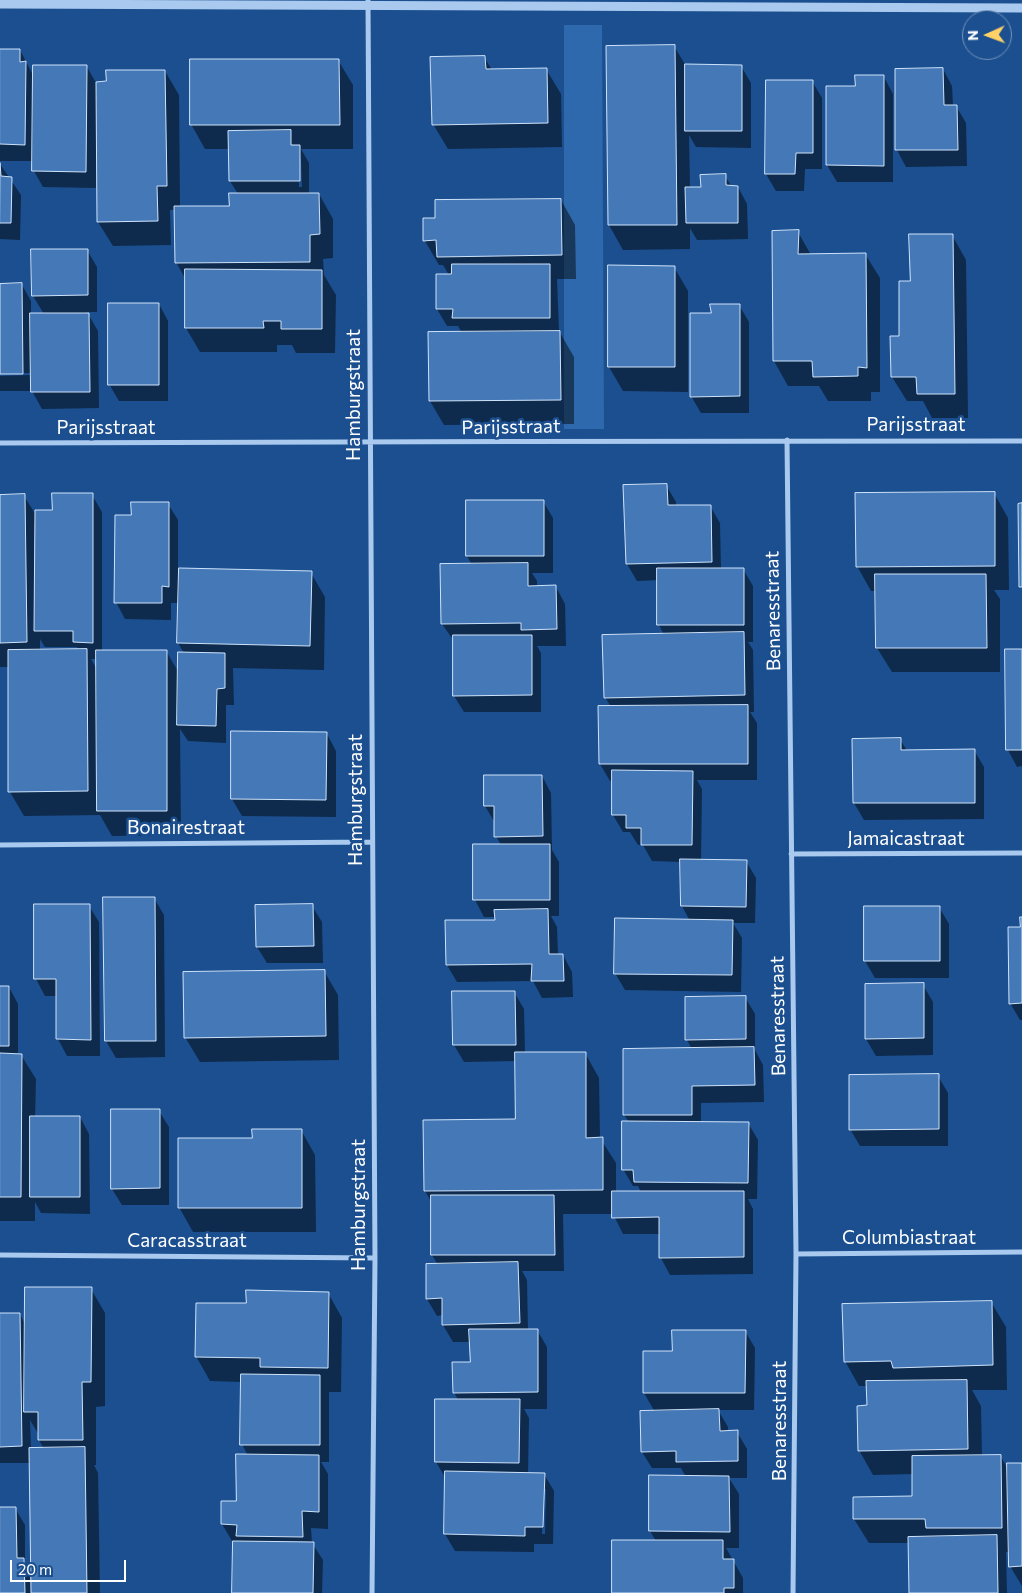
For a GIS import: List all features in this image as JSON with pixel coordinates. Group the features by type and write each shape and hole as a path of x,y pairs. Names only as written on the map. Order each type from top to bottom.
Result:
{"street":[{"path":"0,4 368,3 1022,8"},
{"name":"Hamburgstraat","path":"368,3 375,1258 372,1593"},
{"name":"Parijsstraat","path":"0,443 369,444 786,440 1022,441"},
{"name":"Benaresstraat","path":"786,440 796,1254 794,1593"},
{"name":"Bonairestraat","path":"0,844 372,842"},
{"name":"Jamaicastraat","path":"791,854 1022,853"},
{"name":"Columbiastraat","path":"796,1254 1022,1252"},
{"name":"Caracasstraat","path":"0,1254 375,1258"}],"shaded area":[{"path":"564,25 602,25 604,429 564,429"}],"building":[{"path":"675,45 677,225 608,225 606,46"},
{"path":"0,49 20,49 20,62 26,61 25,145 0,144"},
{"path":"485,56 486,69 547,68 548,123 432,125 430,57"},
{"path":"190,59 339,59 340,125 190,125"},
{"path":"685,64 742,65 742,131 685,131"},
{"path":"33,65 87,65 86,172 32,171"},
{"path":"943,68 944,105 957,105 958,150 895,150 895,69"},
{"path":"106,70 165,70 167,186 157,186 158,221 97,222 96,82 106,81"},
{"path":"855,75 884,75 884,166 826,165 826,86 855,86"},
{"path":"766,80 813,80 813,153 796,153 795,174 765,174"},
{"path":"291,130 291,145 300,145 300,181 229,181 228,131"},
{"path":"0,163 1,176 12,177 11,223 0,223"},
{"path":"726,174 726,185 738,186 738,223 686,223 685,187 701,187 700,175"},
{"path":"229,193 319,193 320,234 310,235 310,262 175,263 174,206 229,206"},
{"path":"561,199 562,255 437,257 436,240 423,241 423,218 435,218 435,200"},
{"path":"799,230 798,254 866,253 867,368 858,367 858,376 813,377 812,361 773,361 772,231"},
{"path":"909,234 953,234 955,394 917,394 916,377 891,377 890,336 899,336 899,281 910,281"},
{"path":"31,249 88,249 88,295 32,296"},
{"path":"452,264 550,264 550,318 452,318 453,309 436,309 436,274 451,274"},
{"path":"608,265 675,266 675,367 608,367"},
{"path":"185,269 322,270 322,329 281,329 281,321 263,321 264,328 185,328"},
{"path":"22,283 23,374 0,374 0,284"},
{"path":"108,303 159,303 159,385 108,385"},
{"path":"710,304 740,304 740,396 690,397 690,313 711,313"},
{"path":"30,313 89,313 90,392 31,392"},
{"path":"560,331 561,400 429,401 428,332"},
{"path":"667,484 668,505 711,505 712,562 626,564 623,485"},
{"path":"995,492 995,566 856,567 855,493"},
{"path":"52,493 93,493 93,643 73,642 73,631 34,631 35,510 52,510"},
{"path":"25,494 27,642 0,643 0,495"},
{"path":"466,500 544,500 544,556 466,556"},
{"path":"131,502 169,502 169,587 162,586 162,603 114,603 115,515 131,515"},
{"path":"1022,503 1022,587 1019,587 1018,504"},
{"path":"528,563 528,586 556,585 557,629 521,630 521,623 441,624 440,564"},
{"path":"179,568 312,571 310,646 177,643"},
{"path":"657,568 744,568 744,625 657,625"},
{"path":"875,574 986,574 987,648 876,648"},
{"path":"744,632 745,695 604,698 602,635"},
{"path":"453,635 532,635 532,695 453,696"},
{"path":"87,649 88,791 8,792 8,650"},
{"path":"1005,649 1022,649 1022,750 1006,750"},
{"path":"96,650 167,650 167,811 97,811"},
{"path":"178,652 225,653 225,688 217,689 216,726 177,725"},
{"path":"748,705 748,764 599,764 598,706"},
{"path":"231,731 327,732 326,800 231,799"},
{"path":"901,738 901,750 975,749 975,803 853,803 852,739"},
{"path":"612,770 693,771 692,845 641,845 641,828 626,828 626,815 612,815"},
{"path":"484,775 542,775 543,836 494,837 494,806 484,806"},
{"path":"473,844 550,844 550,900 473,900"},
{"path":"680,859 747,860 746,907 681,906"},
{"path":"103,897 155,897 156,1041 105,1041"},
{"path":"34,904 90,904 91,1040 56,1039 56,979 34,979"},
{"path":"313,904 314,946 256,947 255,905"},
{"path":"864,906 940,906 940,961 864,961"},
{"path":"548,909 549,954 563,954 564,981 531,981 532,964 446,965 445,920 495,920 494,910"},
{"path":"1020,917 1022,917 1022,1003 1009,1004 1008,927 1020,927"},
{"path":"615,918 733,920 732,975 614,974"},
{"path":"325,970 326,1036 184,1038 183,972"},
{"path":"924,983 924,1038 865,1039 865,984"},
{"path":"0,986 9,986 9,1046 0,1046"},
{"path":"452,991 515,991 516,1045 453,1045"},
{"path":"746,996 746,1039 685,1040 685,997"},
{"path":"754,1047 755,1085 692,1086 692,1115 623,1115 623,1049"},
{"path":"515,1052 586,1052 586,1138 603,1137 603,1190 424,1191 423,1120 515,1119"},
{"path":"0,1053 22,1054 21,1197 0,1197"},
{"path":"939,1074 939,1129 849,1130 849,1075"},
{"path":"111,1109 160,1109 160,1188 111,1189"},
{"path":"30,1116 80,1116 80,1197 30,1197"},
{"path":"622,1121 749,1122 748,1183 634,1182 633,1170 622,1170"},
{"path":"252,1129 302,1129 302,1208 178,1208 178,1138 252,1138"},
{"path":"612,1191 744,1191 744,1257 659,1258 659,1217 612,1218"},
{"path":"431,1195 554,1195 555,1255 431,1255"},
{"path":"518,1262 520,1323 442,1325 442,1298 426,1299 426,1264"},
{"path":"25,1287 92,1287 91,1382 82,1382 83,1440 38,1440 38,1412 24,1412"},
{"path":"246,1290 329,1292 328,1368 260,1367 260,1358 195,1357 196,1303 246,1303"},
{"path":"992,1301 993,1365 893,1368 891,1361 844,1362 842,1304"},
{"path":"0,1313 20,1313 22,1446 0,1447"},
{"path":"469,1329 538,1329 538,1392 453,1393 452,1362 470,1362"},
{"path":"672,1330 746,1330 745,1393 643,1393 643,1351 672,1351"},
{"path":"241,1374 320,1375 320,1445 240,1445"},
{"path":"967,1380 968,1449 858,1451 857,1406 867,1405 866,1381"},
{"path":"435,1399 520,1399 519,1463 435,1462"},
{"path":"719,1409 720,1431 738,1430 738,1461 676,1462 676,1451 641,1452 640,1411"},
{"path":"85,1447 87,1593 31,1593 29,1448"},
{"path":"236,1454 319,1455 319,1512 302,1511 303,1537 236,1536 237,1525 221,1524 221,1501 236,1501"},
{"path":"1001,1455 1002,1528 926,1528 925,1519 853,1519 853,1497 912,1496 912,1456"},
{"path":"1007,1463 1022,1463 1022,1566 1009,1567"},
{"path":"445,1471 545,1473 543,1527 525,1527 525,1536 444,1534"},
{"path":"649,1475 729,1476 730,1532 649,1531"},
{"path":"0,1507 16,1507 17,1558 24,1558 25,1593 0,1593"},
{"path":"997,1535 998,1593 909,1593 908,1537"},
{"path":"612,1540 723,1540 723,1559 734,1559 734,1588 724,1588 724,1593 612,1593"},
{"path":"233,1541 314,1542 313,1593 232,1593"}]}
